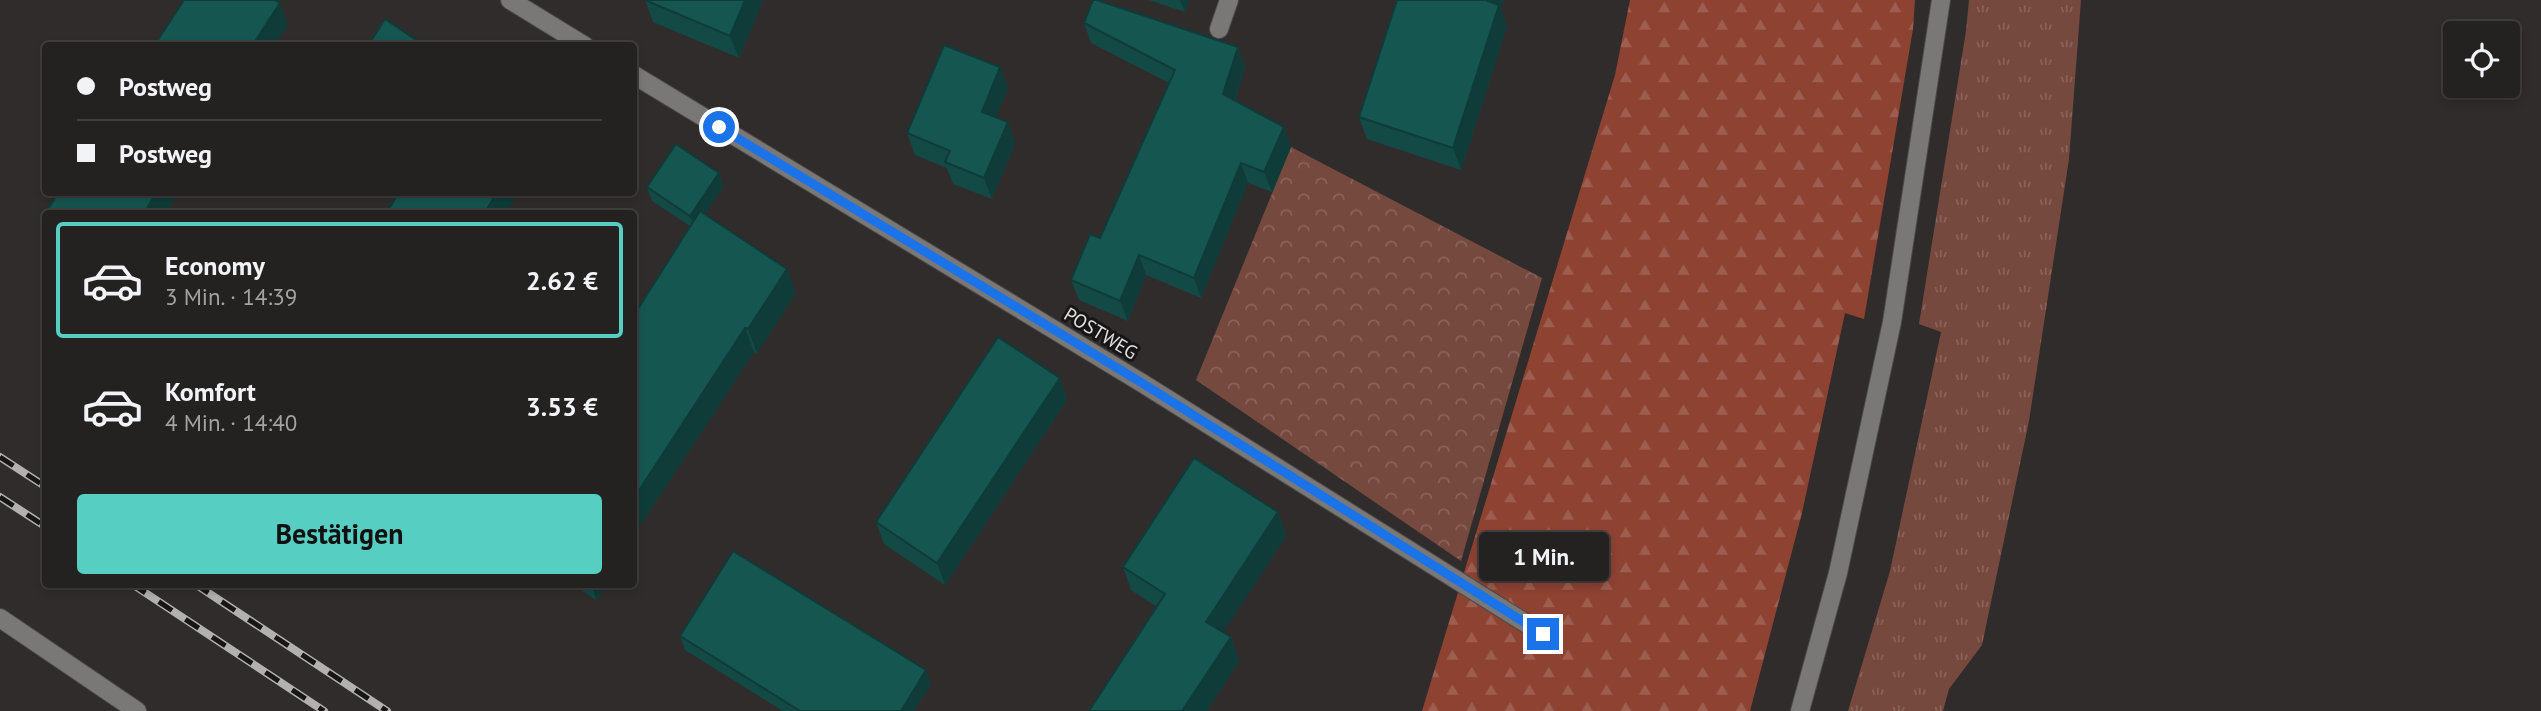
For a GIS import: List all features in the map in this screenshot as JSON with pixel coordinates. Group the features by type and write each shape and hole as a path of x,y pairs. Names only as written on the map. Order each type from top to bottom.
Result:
{"street":[{"path":"510,0 578,42"},
{"path":"1219,29 1229,0"},
{"path":"1800,711 1838,573 1892,322 1941,0"},
{"name":"POSTWEG","path":"637,77 1130,376 1543,634"},
{"path":"0,618 137,711"}],"green space":[{"path":"1630,0 1915,0 1913,29 1864,319 1845,313 1802,513 1750,711 1422,711 1615,75"},
{"path":"1969,0 2081,0 2069,159 2029,421 1982,645 1949,689 1943,711 1848,711 1890,571 1941,332 1919,324"},
{"path":"1291,147 1542,278 1461,561 1196,380"}],"building":[{"path":"184,0 275,0 280,3 255,42 157,42"},
{"path":"645,0 745,0 730,36"},
{"path":"1093,0 1238,47 1223,94 1284,127 1264,172 1241,163 1194,278 1139,255 1120,301 1071,280 1090,234 1100,238 1175,70 1084,23"},
{"path":"1397,0 1489,0 1499,5 1453,148 1359,117"},
{"path":"385,19 419,42 371,42"},
{"path":"944,45 1000,67 982,112 1008,122 984,178 945,162 950,151 907,133"},
{"path":"676,144 719,173 690,216 647,187"},
{"path":"56,196 154,196 146,210 47,210"},
{"path":"397,196 495,196 486,210 388,210"},
{"path":"700,211 787,269 748,329 745,328 637,493 637,310"},
{"path":"998,337 1060,378 937,563 876,522"},
{"path":"1194,458 1278,512 1206,622 1231,637 1182,711 1089,711 1165,594 1123,567"},
{"path":"733,551 926,670 901,711 800,711 680,636"}],"railway":[{"path":"0,457 42,484"},
{"path":"0,497 42,524"},
{"path":"138,588 324,711"},
{"path":"201,588 387,711"}],"route":[{"path":"719,127 1142,383 1543,634"}]}
